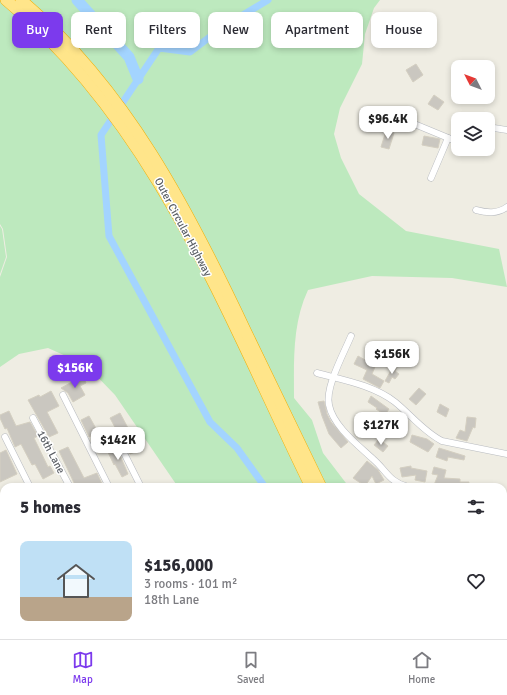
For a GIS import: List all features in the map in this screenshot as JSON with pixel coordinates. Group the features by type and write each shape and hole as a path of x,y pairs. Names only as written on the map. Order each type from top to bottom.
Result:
{"highway":[{"name":"Outer Circular Highway","path":"6,0 49,39 78,70 128,134 154,174 198,254 309,483"},
{"name":"Outer Circular Highway","path":"21,0 69,45 98,78 155,158 200,237 319,483"}],"street":[{"path":"395,116 451,139"},
{"path":"495,128 507,130"},
{"path":"431,178 448,138"},
{"path":"476,210 487,213 501,212 507,207"},
{"path":"352,336 330,388 329,405 334,417 346,434 376,461 391,480 398,483"},
{"path":"317,373 368,388 394,401 433,437 442,442 507,454"},
{"path":"63,395 108,483"},
{"name":"16th Lane","path":"33,418 68,483"},
{"path":"5,437 28,483"},
{"path":"120,445 139,483"}],"green space":[{"path":"0,0 380,0 373,12 371,12 371,17 365,34 362,64 340,108 334,134 341,158 359,194 406,231 499,249 507,287 452,278 372,276 308,290 299,316 295,343 294,398 312,420 323,453 346,483 175,483 115,395 86,365 48,348 19,354 0,367 0,277 7,257 3,229 0,224"},
{"path":"0,226 2,229 6,257 0,274"}],"building":[{"path":"416,64 423,75 413,82 406,70"},
{"path":"434,95 444,102 438,110 428,104"},
{"path":"386,131 394,133 389,149 381,147"},
{"path":"424,136 440,139 438,148 422,145"},
{"path":"358,356 367,361 368,358 377,362 372,374 384,381 380,388 363,379 367,370 354,364"},
{"path":"394,365 397,367 395,371 399,374 395,379 392,377 389,383 385,381"},
{"path":"83,376 86,383 80,386 85,395 73,402 68,393 61,388"},
{"path":"419,388 426,394 416,405 409,399"},
{"path":"51,391 59,406 47,412 58,433 49,437 28,400 39,395 40,397"},
{"path":"371,396 389,409 385,415 368,402"},
{"path":"324,401 327,414 331,422 348,442 341,448 329,434 322,416 318,402"},
{"path":"440,404 449,409 446,417 437,412"},
{"path":"9,411 16,426 30,422 38,436 34,438 48,467 50,466 54,473 43,479 35,464 32,465 21,444 15,447 7,428 5,429 0,418 0,415"},
{"path":"120,413 128,428 118,433 110,418"},
{"path":"89,416 98,432 89,437 81,420"},
{"path":"467,417 476,418 475,428 473,427 467,441 456,438 460,430 465,432"},
{"path":"138,434 143,449 130,454 123,440"},
{"path":"412,435 427,439 434,444 428,452 410,442"},
{"path":"379,439 388,446 383,452 374,445"},
{"path":"116,446 128,474 122,477 107,450"},
{"path":"68,447 84,478 97,473 102,483 74,483 59,451"},
{"path":"439,448 465,456 464,460 448,457 447,461 436,457"},
{"path":"6,450 17,474 0,482 0,453"},
{"path":"367,461 378,470 384,480 376,483 372,476 367,483 360,483 353,478"},
{"path":"411,466 411,468 427,471 425,482 415,480 416,475 402,477 400,468"},
{"path":"434,467 446,470 444,478 460,479 460,482 469,483 435,483 438,475 432,474"}],"waterway":[{"path":"77,0 129,57 138,79"},
{"path":"262,483 237,448 210,422 109,236 101,135 159,48 190,52 223,27 268,0"}]}
